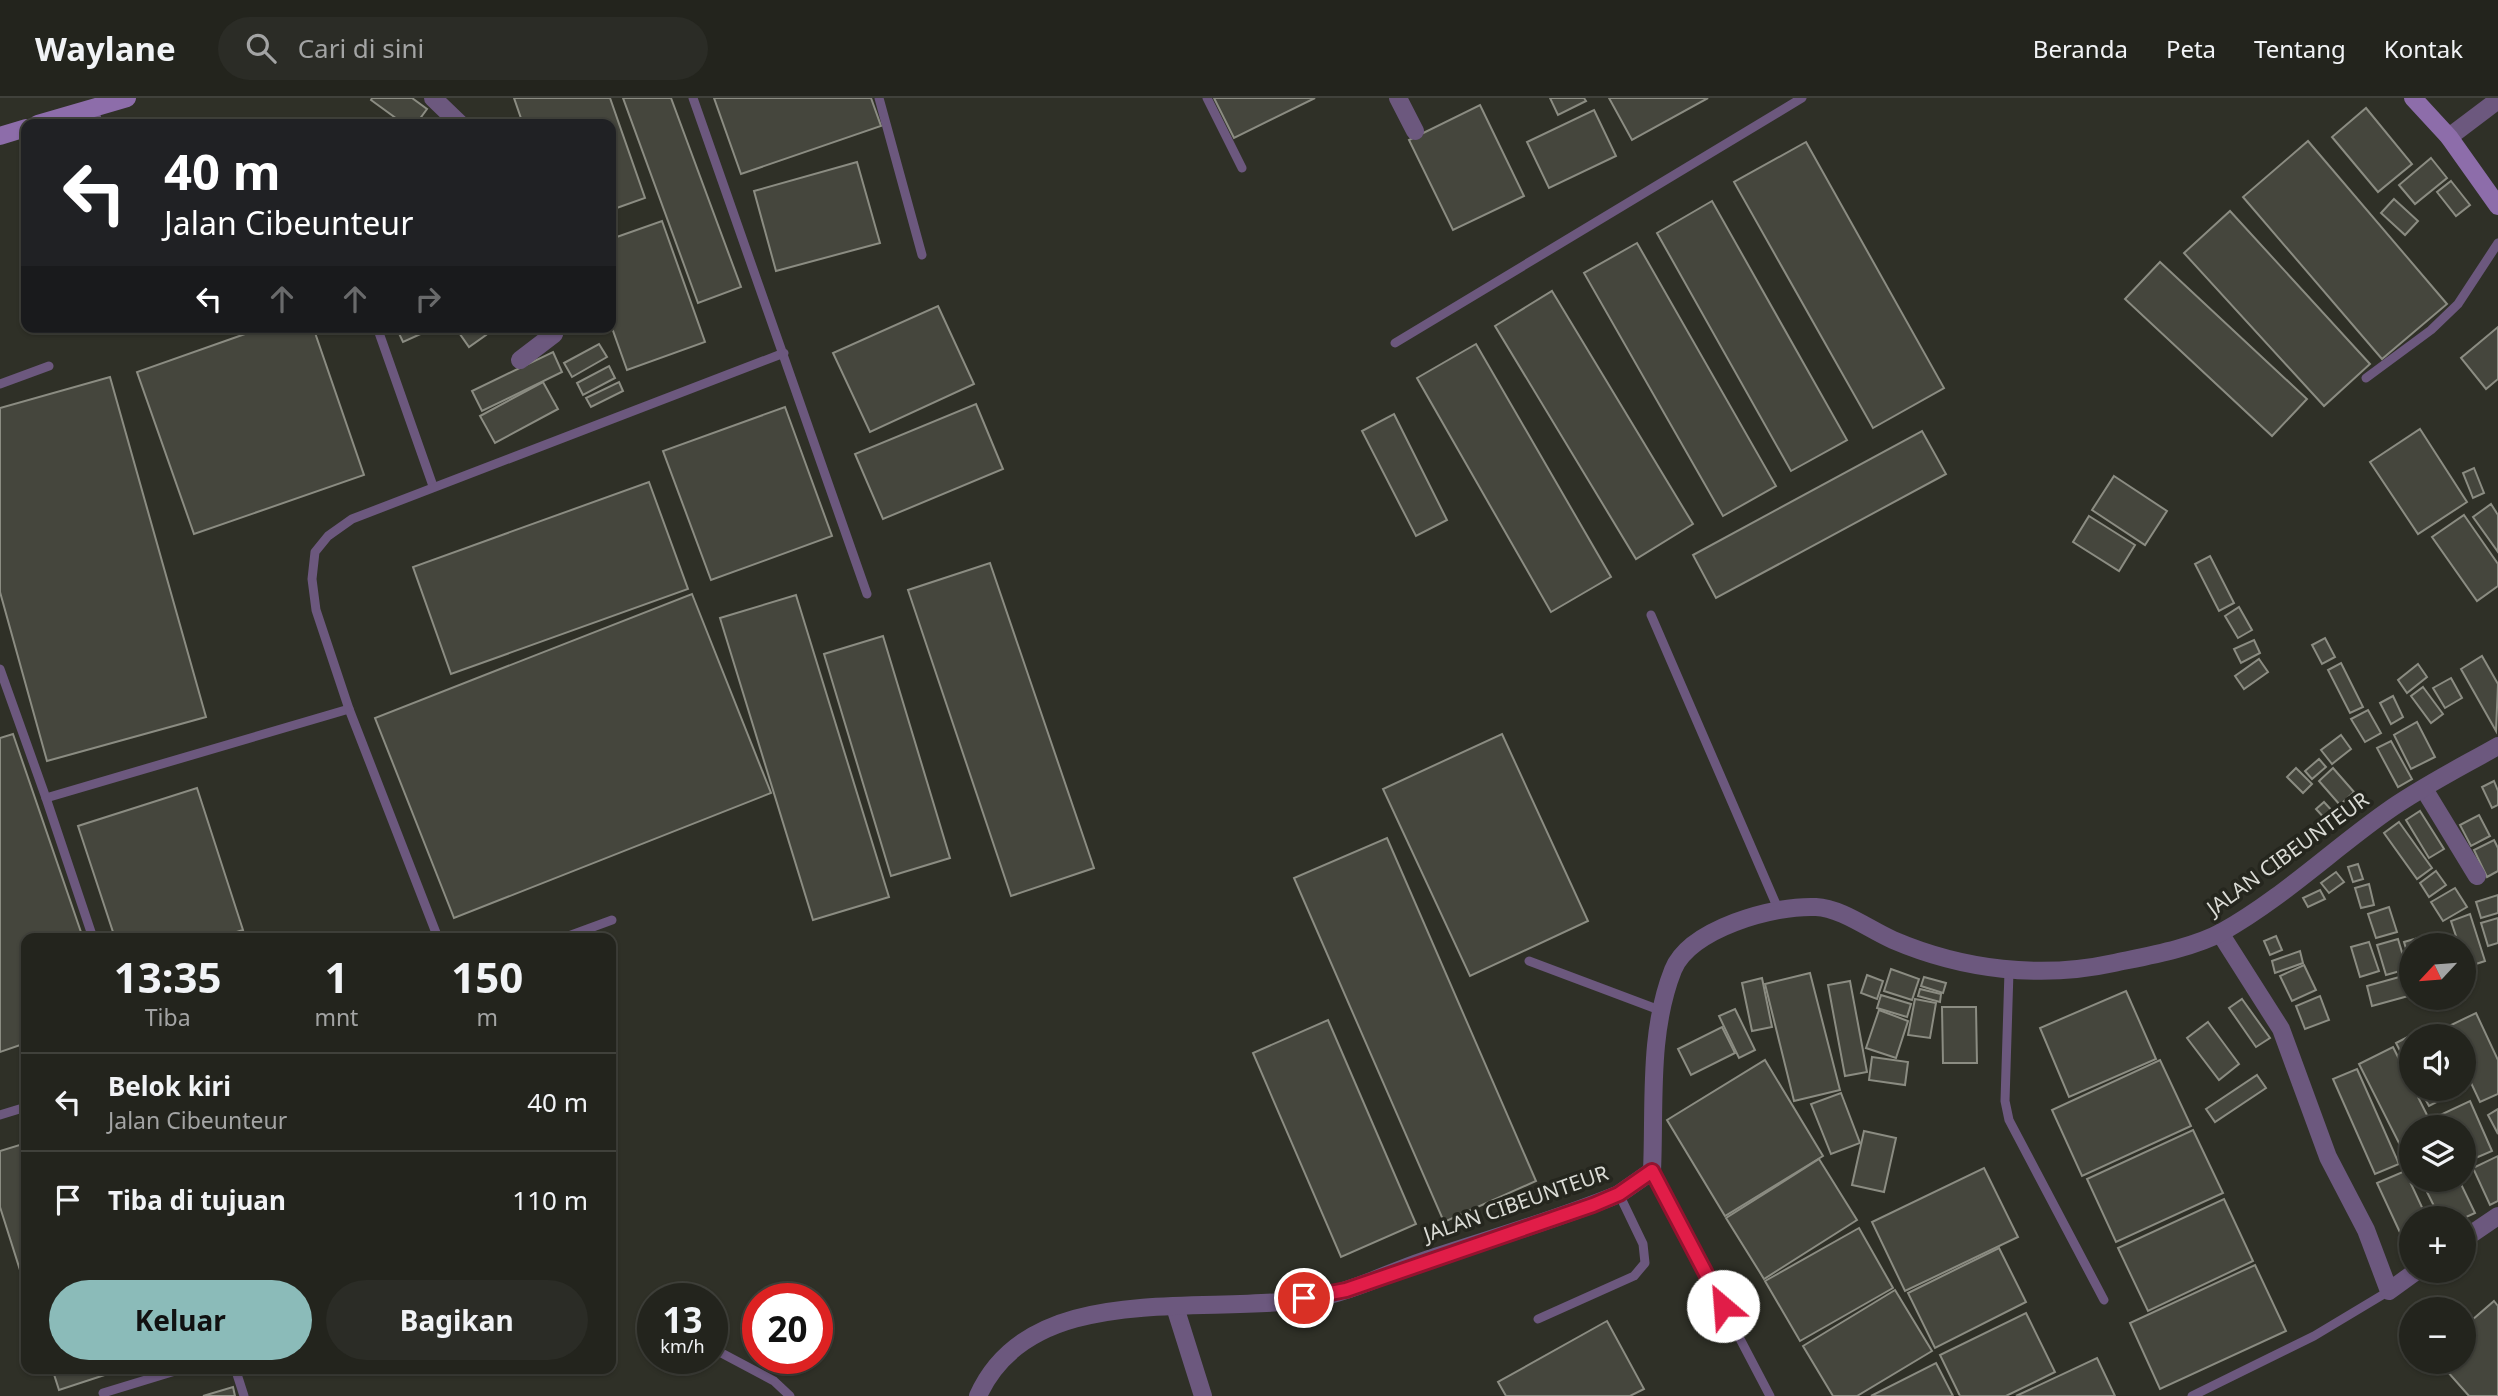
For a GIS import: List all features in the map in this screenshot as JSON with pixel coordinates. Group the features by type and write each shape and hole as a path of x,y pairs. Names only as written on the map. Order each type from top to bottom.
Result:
{"main road":[{"path":"74,119 96,116 127,98"},
{"path":"2413,98 2449,137 2498,206"},
{"path":"0,136 21,130"}],"street":[{"path":"433,98 455,119"},
{"path":"1398,98 1415,131"},
{"path":"2449,137 2498,100"},
{"path":"520,360 554,333"},
{"name":"JALAN CIBEUNTEUR","path":"978,1396 1006,1354 1050,1327 1100,1311 1213,1307 1331,1295 1619,1194 1652,1171 1655,1136 1655,1051 1662,1011 1675,965 1693,942 1733,923 1779,911 1819,907 1897,941 2009,971 2053,973 2112,964 2220,933 2388,811 2498,746"},
{"path":"2424,789 2477,876"},
{"path":"2220,933 2281,1029 2321,1139 2366,1230 2389,1291 2400,1283"},
{"path":"2476,1231 2498,1216"},
{"path":"1175,1307 1203,1396"}],"lane":[{"path":"693,98 867,594"},
{"path":"878,98 922,256"},
{"path":"1207,98 1242,168"},
{"path":"1395,343 1802,98"},
{"path":"2366,377 2431,330 2458,304 2498,243"},
{"path":"379,333 433,486"},
{"path":"436,933 349,709 316,610 312,579 315,552 327,536 352,519 784,353"},
{"path":"0,384 49,366"},
{"path":"1651,615 1779,911"},
{"path":"0,669 91,933"},
{"path":"46,798 349,709"},
{"path":"577,933 612,920"},
{"path":"1529,961 1662,1011"},
{"path":"2009,971 2005,1101 2010,1120 2104,1300"},
{"path":"0,1115 21,1109"},
{"path":"1652,1171 1770,1396"},
{"path":"1538,1319 1634,1276 1645,1264 1643,1244 1619,1194"},
{"path":"2192,1396 2314,1336 2389,1291"},
{"path":"728,1357 774,1381 790,1396"},
{"path":"103,1393 165,1374"},
{"path":"237,1374 244,1396"}],"building":[{"path":"412,98 427,109 420,119 397,119 371,100"},
{"path":"514,98 610,98 645,198 616,208 616,119 521,119"},
{"path":"623,98 671,98 741,287 698,303"},
{"path":"714,98 871,98 881,126 741,174"},
{"path":"1214,98 1315,98 1234,138"},
{"path":"1550,98 1584,98 1586,101 1558,115"},
{"path":"1609,98 1708,98 1632,140"},
{"path":"1480,105 1524,196 1453,230 1409,140"},
{"path":"2366,108 2412,164 2378,192 2332,137"},
{"path":"1594,110 1616,156 1549,188 1527,142"},
{"path":"2308,141 2447,304 2382,359 2243,197"},
{"path":"1806,142 1944,388 1873,428 1734,182"},
{"path":"2431,158 2447,178 2415,204 2399,185"},
{"path":"857,162 880,243 776,271 754,191"},
{"path":"2451,181 2470,205 2456,216 2437,192"},
{"path":"2394,199 2418,221 2405,235 2381,213"},
{"path":"1712,201 1847,440 1791,471 1657,233"},
{"path":"2230,211 2370,364 2324,406 2184,253"},
{"path":"662,221 705,342 627,370 614,333 616,333 616,237"},
{"path":"1637,243 1776,486 1723,516 1584,273"},
{"path":"2160,262 2307,399 2272,436 2125,299"},
{"path":"1552,291 1693,524 1636,559 1495,326"},
{"path":"938,306 974,384 870,432 833,353"},
{"path":"2498,327 2498,379 2486,389 2461,358"},
{"path":"248,333 315,333 364,475 194,534 137,372"},
{"path":"399,333 423,333 403,342"},
{"path":"459,333 484,333 486,335 469,347"},
{"path":"599,344 607,357 572,377 564,363"},
{"path":"1476,344 1611,577 1551,612 1417,378"},
{"path":"553,352 562,372 482,411 472,391"},
{"path":"609,366 615,378 583,395 577,383"},
{"path":"110,377 206,717 47,761 0,592 0,408"},
{"path":"543,382 558,409 495,443 480,416"},
{"path":"619,382 623,391 591,407 586,398"},
{"path":"976,404 1003,469 883,519 855,454"},
{"path":"785,407 832,536 711,580 663,451"},
{"path":"1394,414 1447,520 1416,536 1362,431"},
{"path":"2420,429 2467,502 2418,534 2370,462"},
{"path":"1922,431 1946,474 1716,598 1693,555"},
{"path":"2474,468 2484,493 2473,498 2463,473"},
{"path":"2114,476 2167,511 2145,545 2092,510"},
{"path":"649,482 688,589 451,674 413,567"},
{"path":"2491,504 2498,515 2498,552 2473,517"},
{"path":"2464,515 2498,564 2498,586 2477,601 2432,537"},
{"path":"2089,516 2135,545 2119,571 2073,542"},
{"path":"2210,556 2234,603 2219,611 2195,564"},
{"path":"990,563 1094,868 1011,896 908,590"},
{"path":"692,594 771,793 454,918 375,718"},
{"path":"796,595 889,897 813,920 720,618"},
{"path":"2239,607 2252,630 2238,638 2225,616"},
{"path":"883,636 950,858 891,876 824,654"},
{"path":"2325,638 2335,657 2322,664 2312,645"},
{"path":"2254,640 2260,653 2241,663 2234,649"},
{"path":"2482,656 2498,684 2496,731 2461,669"},
{"path":"2259,659 2268,672 2244,689 2235,676"},
{"path":"2341,663 2363,707 2350,713 2328,670"},
{"path":"2418,664 2427,677 2407,693 2398,680"},
{"path":"2451,678 2462,698 2445,708 2433,688"},
{"path":"2423,687 2443,714 2431,723 2411,696"},
{"path":"2393,696 2403,717 2391,724 2380,703"},
{"path":"2368,710 2381,733 2365,742 2351,719"},
{"path":"2417,722 2435,757 2411,769 2394,735"},
{"path":"13,734 81,933 21,933 21,1045 0,1052 0,738"},
{"path":"1502,734 1588,921 1470,976 1383,789"},
{"path":"2341,735 2351,749 2332,764 2321,750"},
{"path":"2391,741 2412,779 2398,787 2377,748"},
{"path":"2319,759 2326,767 2312,779 2305,771"},
{"path":"2296,768 2312,784 2303,793 2287,777"},
{"path":"2333,768 2354,792 2340,805 2319,781"},
{"path":"2494,781 2498,791 2498,805 2492,808 2482,787"},
{"path":"197,788 243,930 233,933 113,933 78,826"},
{"path":"2324,802 2335,814 2327,821 2316,809"},
{"path":"2420,811 2444,849 2429,858 2406,820"},
{"path":"2479,815 2490,836 2471,846 2460,825"},
{"path":"2399,822 2432,868 2417,879 2384,833"},
{"path":"1387,838 1536,1181 1444,1222 1294,878"},
{"path":"2494,840 2498,848 2498,871 2487,877 2474,850"},
{"path":"2358,864 2363,879 2353,882 2348,867"},
{"path":"2436,871 2446,885 2429,897 2420,883"},
{"path":"2336,872 2344,882 2329,893 2321,883"},
{"path":"2369,884 2374,905 2361,908 2355,888"},
{"path":"2455,888 2467,907 2443,921 2431,902"},
{"path":"2320,890 2325,899 2308,907 2303,898"},
{"path":"2498,895 2498,913 2481,918 2476,902"},
{"path":"2389,907 2397,932 2376,938 2368,914"},
{"path":"2470,914 2485,961 2476,964 2476,933 2455,933 2451,921"},
{"path":"2498,918 2498,943 2488,946 2481,923"},
{"path":"2276,936 2282,950 2270,955 2264,941"},
{"path":"2398,939 2399,971 2386,975 2377,945"},
{"path":"2369,942 2379,971 2360,977 2351,947"},
{"path":"2300,951 2303,963 2275,973 2272,961"},
{"path":"2304,965 2316,990 2292,1001 2280,976"},
{"path":"1891,969 1919,979 1912,1000 1884,991"},
{"path":"1810,973 1840,1090 1794,1101 1765,984"},
{"path":"1867,975 1883,981 1877,999 1861,993"},
{"path":"1924,977 1946,983 1943,993 1921,986"},
{"path":"2399,977 2399,999 2372,1006 2367,986"},
{"path":"1762,978 1772,1027 1752,1031 1742,983"},
{"path":"1850,981 1867,1072 1845,1076 1828,985"},
{"path":"1920,989 1941,994 1940,1002 1918,996"},
{"path":"2126,991 2156,1059 2069,1097 2040,1028"},
{"path":"1881,995 1911,1004 1907,1017 1877,1008"},
{"path":"2320,996 2329,1020 2305,1029 2296,1006"},
{"path":"1915,999 1936,1003 1930,1038 1908,1035"},
{"path":"2242,999 2270,1038 2256,1047 2229,1008"},
{"path":"1942,1007 1976,1007 1977,1063 1943,1063"},
{"path":"1735,1009 1755,1050 1739,1058 1719,1016"},
{"path":"1879,1010 1908,1021 1896,1058 1866,1048"},
{"path":"2476,1013 2498,1060 2498,1094 2480,1102 2476,1094 2476,1024 2453,1024"},
{"path":"1328,1020 1416,1224 1341,1257 1253,1053"},
{"path":"2208,1022 2239,1064 2219,1080 2187,1038"},
{"path":"1722,1027 1735,1053 1691,1075 1678,1049"},
{"path":"2393,1047 2399,1059 2399,1101 2420,1101 2427,1115 2399,1115 2399,1143 2359,1064"},
{"path":"1872,1057 1908,1062 1905,1085 1869,1080"},
{"path":"1765,1060 1823,1156 1725,1216 1667,1120"},
{"path":"2160,1060 2191,1126 2082,1176 2052,1110"},
{"path":"2357,1069 2399,1164 2375,1174 2333,1079"},
{"path":"2257,1075 2266,1088 2215,1122 2206,1109"},
{"path":"1841,1093 1860,1143 1831,1154 1811,1104"},
{"path":"2426,1101 2439,1101 2429,1106"},
{"path":"2470,1101 2492,1151 2476,1158 2476,1115 2440,1115"},
{"path":"2498,1109 2498,1134 2488,1115"},
{"path":"2193,1130 2223,1193 2116,1242 2087,1179"},
{"path":"1864,1131 1896,1138 1884,1192 1852,1185"},
{"path":"21,1145 21,1273 0,1207 0,1151"},
{"path":"2498,1156 2498,1201 2490,1205 2476,1175 2476,1167"},
{"path":"1819,1159 1857,1220 1764,1279 1726,1218"},
{"path":"1984,1168 2018,1237 1905,1291 1872,1222"},
{"path":"2399,1174 2399,1192 2415,1192 2421,1206 2399,1206 2399,1230 2377,1183"},
{"path":"2427,1192 2465,1192 2472,1206 2434,1206"},
{"path":"2224,1199 2253,1261 2148,1311 2118,1248"},
{"path":"1859,1228 1893,1288 1800,1341 1765,1281"},
{"path":"1999,1248 2026,1302 1935,1348 1908,1293"},
{"path":"2255,1265 2286,1331 2160,1389 2130,1323"},
{"path":"1895,1290 1932,1351 1857,1396 1833,1396 1803,1346"},
{"path":"2494,1301 2498,1306 2498,1396 2469,1396 2450,1374 2476,1374 2476,1317"},
{"path":"2026,1313 2055,1372 2006,1396 1960,1396 1940,1355"},
{"path":"1607,1321 1644,1389 1630,1396 1506,1396 1498,1382"},
{"path":"2097,1358 2115,1396 2016,1396"},
{"path":"1936,1363 1953,1396 1871,1396"},
{"path":"54,1374 108,1374 59,1390"},
{"path":"233,1387 235,1396 203,1396"}],"route":[{"path":"1304,1298 1331,1295 1593,1205 1619,1194 1652,1171 1723,1306"}]}
